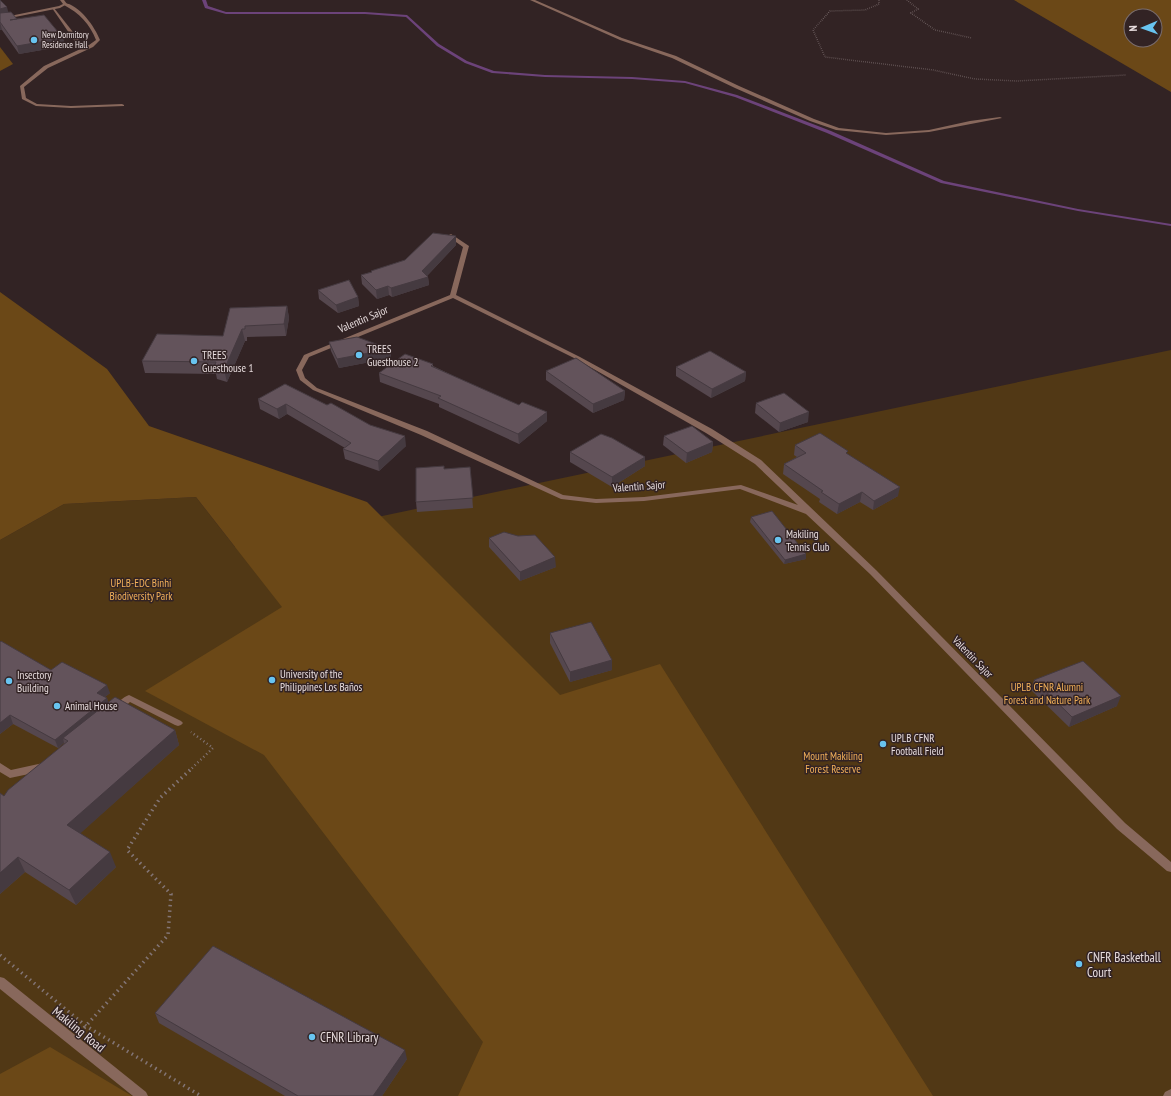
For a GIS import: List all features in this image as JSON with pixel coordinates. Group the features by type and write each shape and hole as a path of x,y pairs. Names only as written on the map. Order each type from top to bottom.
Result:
{"street":[{"path":"532,0 621,39 674,57 812,120 838,129 886,134 929,131 970,122 1000,118"},
{"path":"0,19 53,9 64,2 74,8 90,23 98,40 92,46 46,67 22,87 24,99 36,105 71,107 122,105"},
{"path":"53,9 78,42"},
{"path":"451,236 466,246 453,296"},
{"name":"Valentin Sajor","path":"809,512 741,487 644,499 596,501 561,497 424,433 315,389 302,379 299,370 306,356 453,296 578,358 709,431 758,462 874,572 1121,826 1171,868"},
{"path":"111,713 130,698 178,723"},
{"path":"0,767 10,774 43,767 49,762"},
{"name":"Makiling Road","path":"0,982 72,1042 142,1096"}],"path":[{"path":"880,0 879,4 865,10 830,11 813,30 825,57 933,70 976,79 1003,81 1126,75"},
{"path":"908,0 918,9 911,13 935,30 972,38"},
{"path":"72,1042 168,935 171,894 127,850 160,798 214,748 178,723"},
{"path":"0,955 86,1026 201,1096"}],"green space":[{"name":"Mount Makiling Forest Reserve","path":"1171,350 1171,1096 0,1096 0,540 64,504 196,497 235,547"}],"shaded area":[{"path":"1014,0 1171,0 1171,92"},
{"path":"0,47 13,64 0,71"},
{"path":"0,292 107,369 149,426 367,502 560,695 660,664 933,1096 458,1096 483,1042 264,755 145,691 282,607 196,497 64,504 0,540"},
{"path":"50,1047 132,1096 0,1096 0,1074"}],"building":[{"path":"0,0 7,7 0,9"},
{"name":"New Dormitory Residence Hall","path":"11,12 17,19 44,15 63,38 17,46 0,22 0,13"},
{"path":"433,233 456,236 422,271 428,277 391,288 388,286 376,290 361,275 405,260"},
{"path":"349,280 358,297 336,305 318,290"},
{"path":"287,306 284,324 245,326 245,329 242,329 224,370 214,367 216,362 142,361 157,334 223,336 230,308"},
{"path":"357,337 390,349 337,359 329,342"},
{"path":"710,351 746,372 712,389 676,367"},
{"path":"405,354 433,364 431,366 519,405 522,402 547,412 518,434 438,398 441,396 379,373"},
{"path":"576,358 625,391 593,404 546,371"},
{"path":"285,384 327,405 331,403 370,425 405,436 378,461 343,449 351,443 286,404 277,409 258,399"},
{"path":"784,393 809,412 780,423 756,403"},
{"path":"692,426 713,442 687,453 664,436"},
{"path":"820,433 848,451 846,453 900,487 874,501 862,492 839,504 821,492 823,491 784,464 806,453 795,445"},
{"path":"601,434 612,438 645,457 612,477 570,452"},
{"path":"444,466 444,469 470,467 473,498 416,502 416,468"},
{"name":"Makiling Tennis Club","path":"772,511 806,554 785,560 751,517"},
{"path":"504,532 518,536 535,535 555,557 520,572 489,538"},
{"path":"591,622 612,660 570,672 550,633"},
{"path":"1,641 51,670 62,662 107,685 97,693 107,698 55,740 10,715 0,723"},
{"path":"1083,661 1121,696 1072,717 1034,680"},
{"path":"115,697 175,730 67,825 110,852 69,890 18,857 0,873 0,793 4,796 8,790 68,741 63,738"},
{"path":"213,946 405,1050 373,1096 298,1096 155,1013"}],"waterway":[{"path":"204,0 206,7 226,13 365,13 407,16 438,45 466,62 493,72 545,76 632,78 685,82 736,96 829,132 943,182 1078,210 1171,225"}],"place":[{"name":"New Dormitory Residence Hall","path":"34,40"},
{"name":"TREES Guesthouse 2","path":"359,355"},
{"name":"TREES Guesthouse 1","path":"194,361"},
{"name":"Makiling Tennis Club","path":"778,540"},
{"name":"University of the Philippines Los Baños","path":"272,680"},
{"name":"Insectory Building","path":"9,681"},
{"name":"Animal House","path":"57,706"},
{"name":"UPLB CFNR Football Field","path":"883,744"},
{"name":"CNFR Basketball Court","path":"1079,964"},
{"name":"CFNR Library","path":"312,1037"}],"park label":[{"name":"UPLB-EDC Binhi Biodiversity Park","path":"141,589"},
{"name":"UPLB CFNR Alumni Forest and Nature Park","path":"1047,693"}]}
